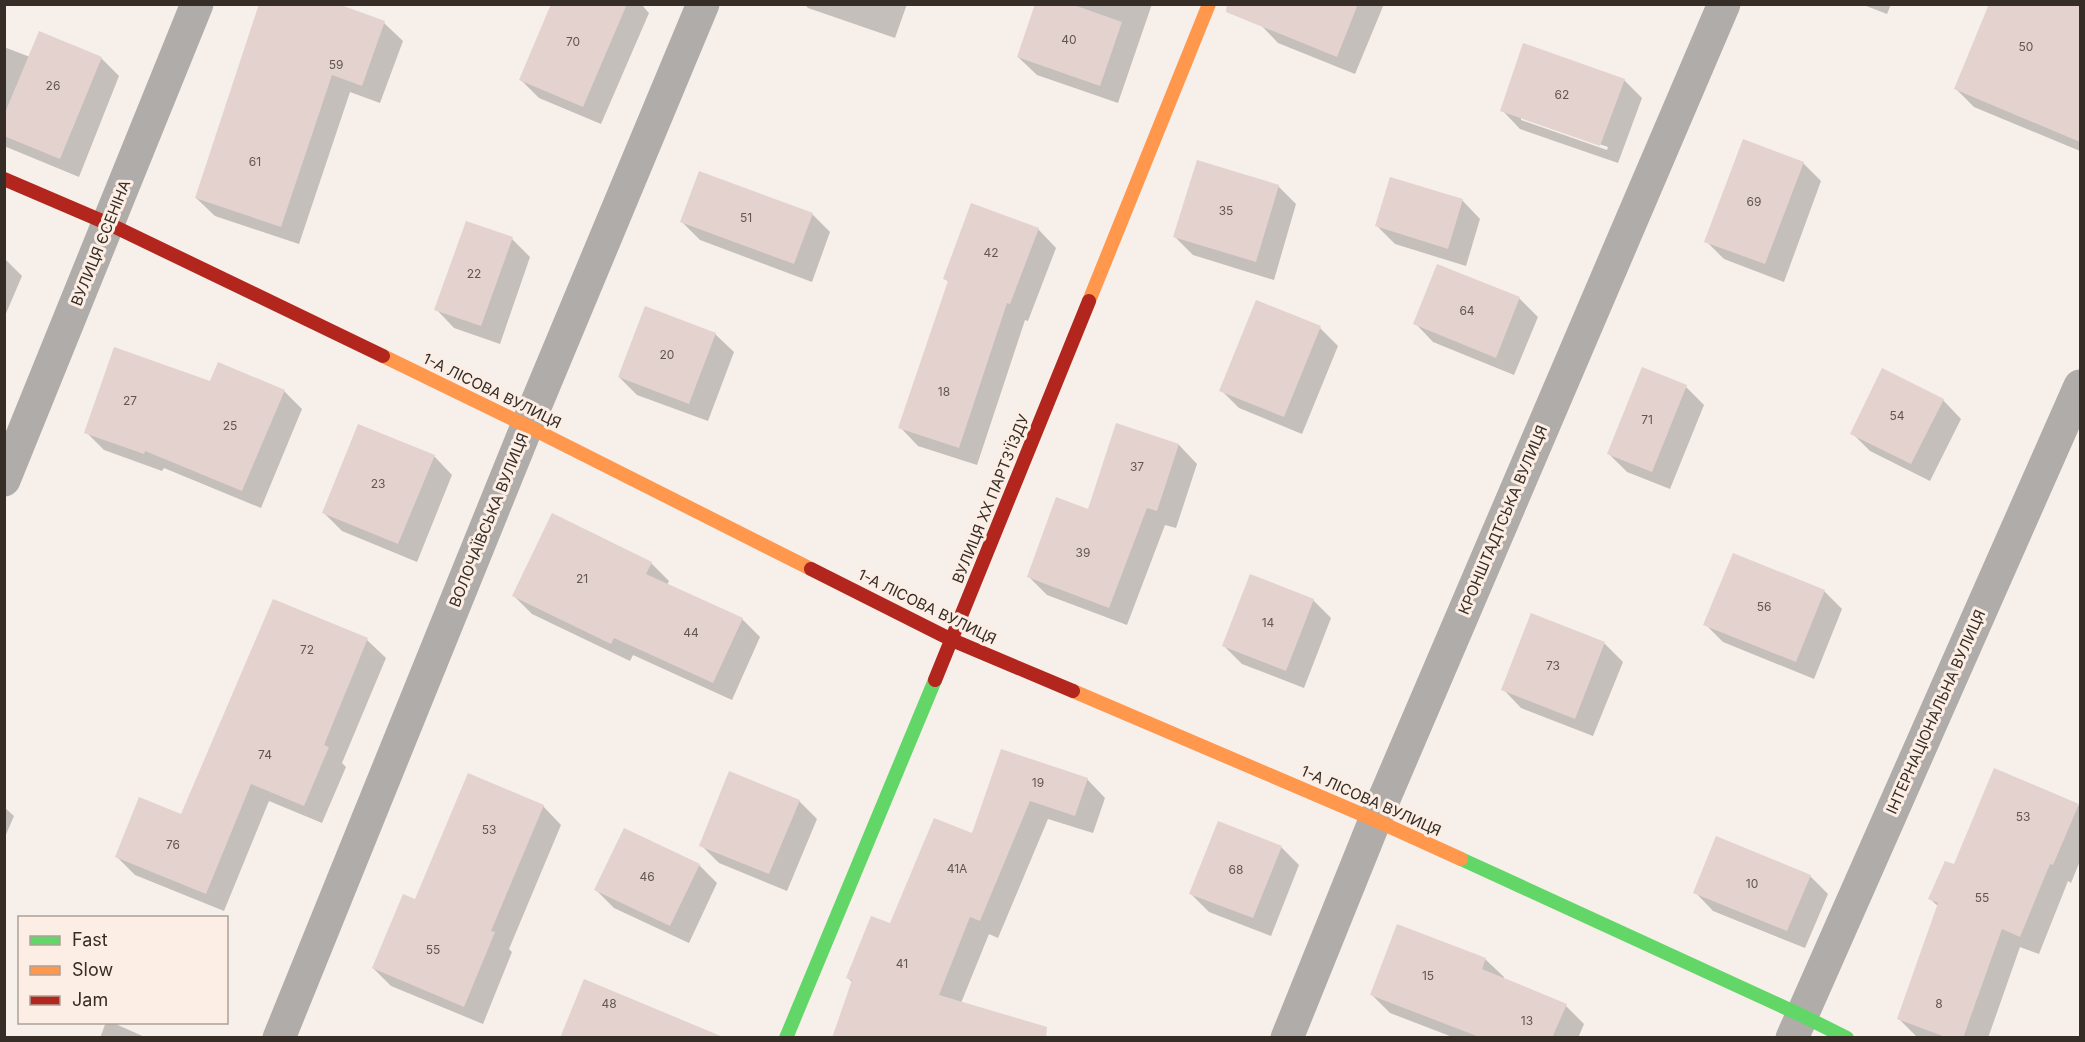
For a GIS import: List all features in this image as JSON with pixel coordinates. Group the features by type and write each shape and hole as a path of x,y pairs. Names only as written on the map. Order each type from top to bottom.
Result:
{"street":[{"name":"ВУЛИЦЯ ЄСЕНІНА","path":"4,480 197,4"},
{"name":"ВОЛОЧАЇВСЬКА ВУЛИЦЯ","path":"279,1038 527,426 703,4"},
{"name":"ВУЛИЦЯ XX ПАРТЗ'ЇЗДУ","path":"786,1038 952,640 1209,4"},
{"name":"КРОНШТАДТСЬКА ВУЛИЦЯ","path":"1287,1038 1375,820 1724,4"},
{"name":"1-А ЛІСОВА ВУЛИЦЯ","path":"4,179 109,224 527,426 952,640 1375,820 1796,1026 1847,1038"},
{"name":"ІНТЕРНАЦІОНАЛЬНА ВУЛИЦЯ","path":"1796,1026 2080,386"}],"building":[{"path":"259,4 338,4 385,21 362,86 332,75 281,227 195,198"},
{"path":"551,4 627,4 583,107 519,80"},
{"path":"1035,4 1071,4 1122,22 1100,86 1017,57"},
{"path":"1227,4 1358,4 1337,57 1226,12"},
{"path":"1989,4 2080,4 2080,142 1954,89"},
{"path":"39,31 102,57 60,159 4,136 4,115"},
{"path":"1523,43 1625,79 1600,146 1500,111"},
{"path":"1743,139 1804,162 1765,264 1704,242"},
{"path":"1197,160 1279,185 1256,262 1173,237"},
{"path":"699,171 813,213 794,264 680,222"},
{"path":"1390,177 1463,199 1448,249 1375,226"},
{"path":"971,203 1039,228 1010,304 1007,303 959,448 898,428 948,281 943,279"},
{"path":"466,221 513,237 481,326 434,310"},
{"path":"1437,264 1520,297 1496,358 1413,324"},
{"path":"1256,300 1321,326 1284,417 1219,391"},
{"path":"645,306 716,333 689,404 618,377"},
{"path":"114,347 210,381 218,362 285,390 242,491 145,451 144,454 84,433"},
{"path":"1642,367 1687,385 1652,472 1607,454"},
{"path":"1882,368 1944,399 1911,464 1850,434"},
{"path":"1116,423 1179,444 1157,511 1147,508 1109,608 1027,577 1056,497 1088,509"},
{"path":"358,424 435,455 398,544 322,513"},
{"path":"552,513 652,562 646,574 743,618 713,683 614,638 611,644 512,596"},
{"path":"1733,553 1825,590 1796,662 1703,625"},
{"path":"1250,574 1314,599 1286,671 1222,646"},
{"path":"273,599 368,638 324,745 329,747 304,806 251,784 206,894 115,857 139,797 181,814"},
{"path":"1531,613 1605,642 1575,719 1501,690"},
{"path":"1001,749 1088,778 1075,816 1030,801 980,921 970,917 939,995 1047,1027 1046,1038 832,1038 852,980 846,978 871,916 890,923 934,818 972,833"},
{"path":"1994,768 2079,804 2053,865 2050,864 2020,937 2002,929 1963,1038 1948,1038 1897,1019 1938,903 1928,899 1945,861 1954,864"},
{"path":"729,771 800,800 769,874 699,846"},
{"path":"468,773 544,805 491,931 495,932 464,1007 372,968 403,894 415,899"},
{"path":"1218,821 1282,846 1253,918 1189,894"},
{"path":"624,828 700,864 670,926 594,890"},
{"path":"1716,836 1811,875 1787,931 1693,893"},
{"path":"1397,924 1486,958 1482,969 1567,1004 1552,1038 1482,1038 1370,995"},
{"path":"584,979 723,1037 723,1038 560,1038"}],"traffic: fast":[{"path":"786,1038 935,680"},
{"path":"1461,859 1847,1038"}],"traffic: slow":[{"path":"1089,301 1209,4"},
{"path":"383,356 811,569"},
{"path":"1073,691 1461,859"}],"traffic: jam":[{"path":"4,179 109,224 383,356"},
{"path":"935,680 1089,301"},
{"path":"811,569 952,640 1073,691"}]}
